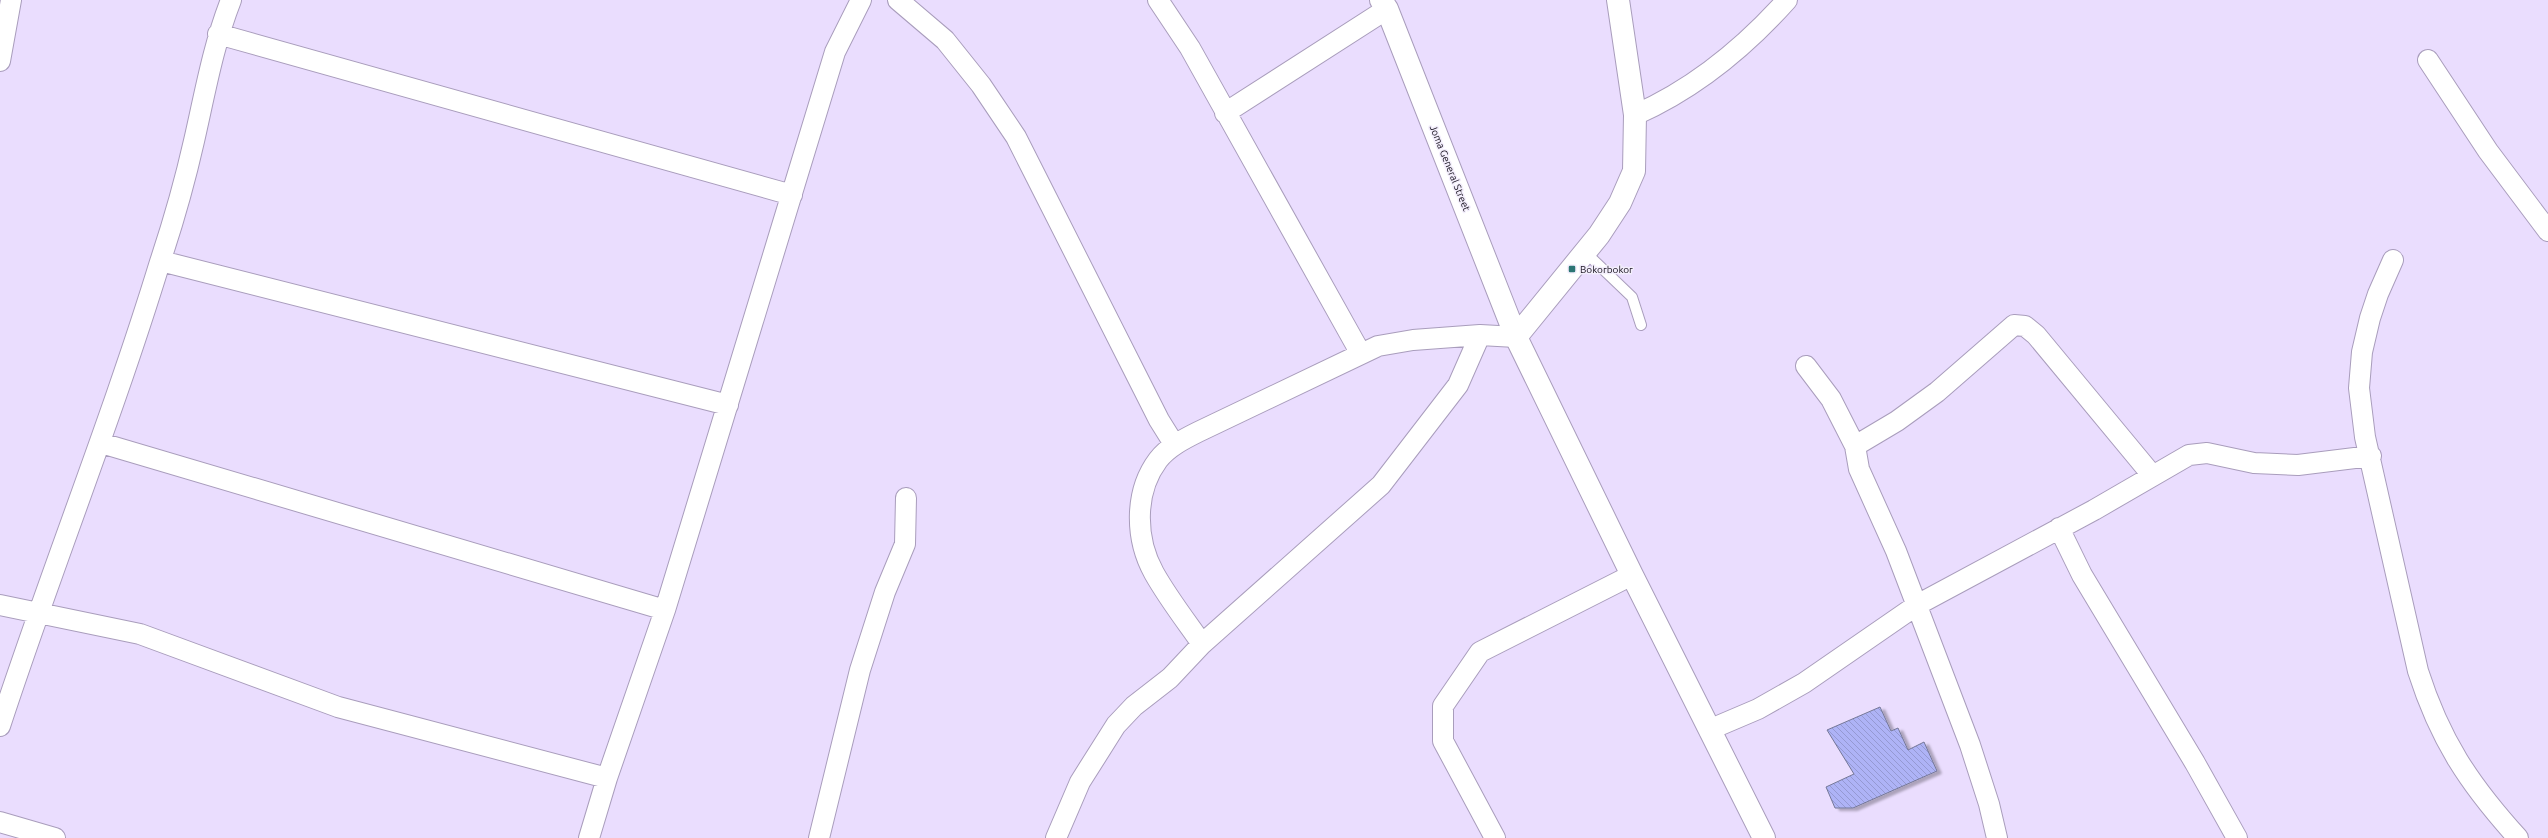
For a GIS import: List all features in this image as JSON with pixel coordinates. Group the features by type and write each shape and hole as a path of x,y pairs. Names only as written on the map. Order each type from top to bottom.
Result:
{"street":[{"path":"0,61 11,0"},
{"path":"0,726 36,614 101,443 161,261 194,141 218,34 231,0"},
{"path":"589,838 607,778 665,610 835,52 861,0"},
{"path":"898,0 945,40 982,85 1016,137 1159,420 1174,444"},
{"path":"1158,0 1190,48 1361,354"},
{"path":"1202,644 1153,572 1140,535 1140,505 1146,480 1158,460 1174,444 1361,354 1392,342 1480,335 1516,337 1586,252 1620,203 1634,171 1635,115 1618,0"},
{"path":"1635,115 1659,104 1698,81 1759,31 1787,0"},
{"path":"1225,113 1384,4"},
{"name":"Joma General Street","path":"1384,4 1516,337 1632,575 1711,729 1764,838"},
{"path":"218,34 792,195"},
{"path":"2428,60 2488,151 2545,221"},
{"path":"2393,260 2378,294 2359,368 2360,404 2371,456 2418,671 2427,698 2439,728 2473,785 2518,838"},
{"path":"161,261 728,405"},
{"path":"1854,446 1897,421 1932,396 2014,326 2025,326 2036,335 2152,475"},
{"path":"1056,838 1080,782 1116,725 1134,706 1170,678 1202,644 1381,486 1458,385 1480,335"},
{"path":"1806,366 1831,399 1854,446 1859,469 1917,605 1950,700 1970,745 1998,838"},
{"path":"101,443 665,610"},
{"path":"1711,729 1758,709 1804,683 1917,605 2189,455 2207,453 2254,463 2298,465 2371,456"},
{"path":"819,838 860,670 885,592 905,544 906,498"},
{"path":"2059,528 2082,576 2184,744 2237,838"},
{"path":"1495,838 1443,741 1442,706 1480,652 1632,575"},
{"path":"0,605 36,614 140,634 338,707 607,778"},
{"path":"0,822 55,838"}],"lane":[{"path":"1586,252 1632,297 1641,325"}],"building":[{"path":"1880,707 1891,731 1898,728 1908,750 1924,742 1937,771 1853,808 1835,808 1826,787 1854,774 1827,730"}],"place":[{"name":"Bokorbokor","path":"1572,269"}]}
